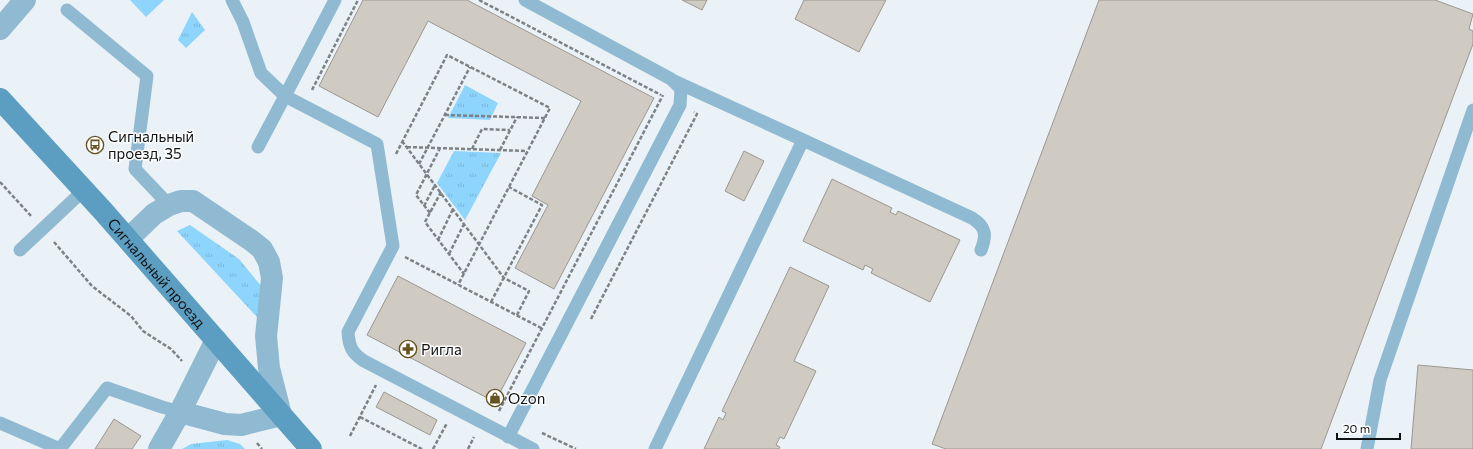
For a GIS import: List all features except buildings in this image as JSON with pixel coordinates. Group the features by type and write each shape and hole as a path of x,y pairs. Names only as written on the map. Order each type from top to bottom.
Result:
{"main road":[{"name":"Сигнальный проезд","path":"0,99 128,239 311,449"}],"street":[{"path":"0,29 25,0"},
{"path":"128,239 154,214 169,204 193,200 262,249 269,262 272,278 266,336 269,368 282,415 241,425 225,424 180,412"},
{"path":"159,449 180,412 216,340"}],"lane":[{"path":"232,0 243,22 262,73 285,96 377,144 393,246 348,332 348,342 353,354 383,372 533,449"},
{"path":"258,147 334,0"},
{"path":"525,0 671,79 972,218 978,222 985,232 985,238 981,250"},
{"path":"67,10 147,76 135,168 169,204"},
{"path":"508,437 680,105 681,89 671,79"},
{"path":"1367,449 1380,380 1473,110"},
{"path":"654,449 803,140"},
{"path":"20,250 84,190"},
{"path":"0,423 60,449 107,388 180,412"}],"path":[{"path":"310,92 358,0"},
{"path":"479,0 697,114 588,324"},
{"path":"383,179 447,55 550,108 458,285"},
{"path":"419,164 470,67"},
{"path":"499,411 671,79"},
{"path":"445,115 545,118"},
{"path":"500,150 517,117"},
{"path":"472,149 482,129 510,130"},
{"path":"402,141 504,278 529,291 517,315"},
{"path":"407,147 528,151"},
{"path":"430,214 416,195 440,148"},
{"path":"0,182 92,286 131,316 143,331 171,349 197,377"},
{"path":"424,206 435,184"},
{"path":"491,302 542,204 509,187"},
{"path":"441,192 425,222 464,274"},
{"path":"438,240 454,209"},
{"path":"448,254 464,224"},
{"path":"391,250 559,337"},
{"path":"350,436 383,372"},
{"path":"433,449 454,409"},
{"path":"360,417 422,449"},
{"path":"241,425 262,449"}],"green space":[{"path":"130,0 164,0 146,17"},
{"path":"192,12 205,30 186,48 178,40"},
{"path":"465,85 498,103 490,120 448,118"},
{"path":"454,151 501,153 465,220 437,183"},
{"path":"190,225 239,259 262,287 257,317 177,231"},
{"path":"227,440 240,444 245,449 182,449 191,444"}],"place":[{"name":"Сигнальный проезд, 35","path":"95,145"},
{"name":"Ригла","path":"408,349"},
{"name":"Ozon","path":"495,398"}]}
